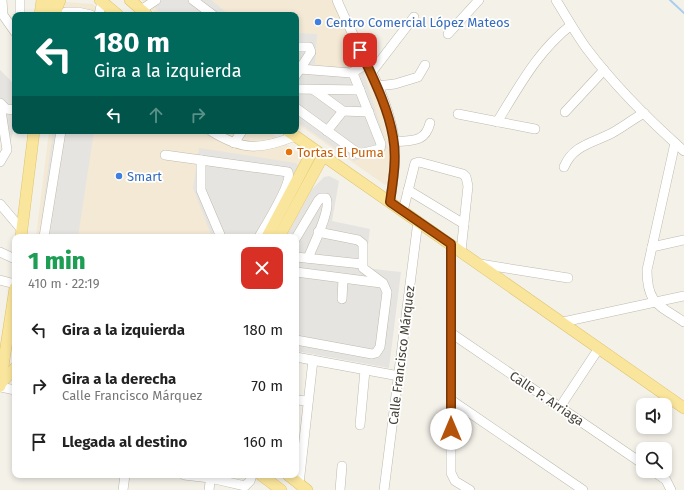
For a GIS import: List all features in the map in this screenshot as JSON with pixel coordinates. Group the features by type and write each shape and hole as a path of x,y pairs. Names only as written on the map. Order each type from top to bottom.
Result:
{"main road":[{"path":"41,12 44,0"},
{"path":"44,0 48,12"},
{"path":"55,12 60,0"},
{"path":"130,0 144,12"},
{"path":"101,1 114,12"},
{"path":"21,234 34,134"},
{"path":"292,134 313,150 480,264 684,408"},
{"path":"269,234 313,150"},
{"path":"281,234 323,156"},
{"path":"0,318 12,324"},
{"path":"0,385 2,360 12,328"},
{"path":"0,385 12,371"},
{"path":"265,478 281,490"},
{"path":"292,478 303,487"}],"street":[{"path":"2,0 3,15 12,28"},
{"path":"20,0 20,12"},
{"path":"144,12 156,0"},
{"path":"193,0 209,12"},
{"path":"337,0 377,86 390,122 394,142 390,202"},
{"path":"448,34 479,0"},
{"path":"556,0 604,70 684,151"},
{"path":"100,12 101,1"},
{"path":"66,12 78,12"},
{"path":"299,72 353,73 369,69 414,17"},
{"path":"497,122 531,67 547,45 572,25"},
{"path":"299,47 309,47 311,52 299,70"},
{"path":"377,86 395,84 418,77 425,65"},
{"path":"565,112 604,70"},
{"path":"299,110 360,154 381,148 381,144 353,73"},
{"path":"299,89 360,90"},
{"path":"314,90 343,111 369,112"},
{"path":"0,104 6,109 12,110"},
{"path":"0,104 7,150 0,162"},
{"path":"327,131 343,111"},
{"path":"564,167 567,159 577,149 615,131 644,112"},
{"path":"458,114 535,129"},
{"path":"394,142 423,137 427,133 430,123"},
{"path":"44,234 61,134"},
{"path":"217,134 234,143 249,147 260,147 275,144 290,134"},
{"path":"234,143 240,134"},
{"path":"675,143 647,270 647,284 649,293 655,302 684,322"},
{"path":"165,155 288,172 290,177 286,187 261,234"},
{"path":"202,160 201,190 220,234"},
{"path":"403,211 415,163 419,162 463,174 466,177 468,186 461,251"},
{"path":"408,190 464,224"},
{"path":"298,234 318,201 323,197 327,200 327,207 308,258"},
{"path":"0,204 21,234"},
{"name":"Calle Francisco Márquez","path":"384,490 418,221"},
{"path":"299,341 372,354 376,353 380,347 386,288 383,283 365,271 362,264 364,248 362,242 318,232"},
{"path":"652,247 684,240"},
{"path":"451,244 451,473 453,480 470,490"},
{"path":"0,252 12,258"},
{"path":"299,257 362,264"},
{"path":"480,264 568,278"},
{"path":"299,272 383,283"},
{"path":"342,299 343,279"},
{"path":"0,280 12,283"},
{"path":"562,322 684,296"},
{"name":"Calle P. Arriaga","path":"451,333 636,459"},
{"path":"560,407 599,348"},
{"path":"299,358 398,376"},
{"path":"303,487 299,455 313,360"},
{"path":"360,425 365,370"},
{"path":"0,385 12,389"},
{"path":"299,400 308,401"},
{"path":"451,400 583,490"},
{"path":"340,490 342,466"},
{"path":"123,490 125,478"},
{"path":"209,490 210,478"},
{"path":"217,478 245,486 250,482 251,478"},
{"path":"663,478 666,480 670,490"}],"shaded area":[{"path":"142,0 333,0 380,107 392,154 388,182 385,185 299,125 299,12 154,12"},
{"path":"145,0 211,0 226,12 160,12"},
{"path":"65,2 92,4 104,12 64,12"},
{"path":"299,33 317,34 315,66 362,68 388,149 354,161 299,123"},
{"path":"0,70 12,82 12,134 9,148 0,140"},
{"path":"49,134 272,134 303,156 263,234 36,234"},
{"path":"53,134 94,134 78,234 39,234"},
{"path":"199,148 296,163 298,166 260,234 211,234 193,188"},
{"path":"329,176 339,181 332,221 370,229 365,268 401,272 389,368 299,352 299,234 288,234 312,189 324,177"}],"waterway":[{"path":"670,0 684,13"}],"place":[{"name":"Centro Comercial López Mateos","path":"318,22"},
{"name":"Tortas El Puma","path":"289,152"},
{"name":"Smart","path":"119,176"}],"route":[{"path":"360,50 377,86 394,137 390,202 451,244 451,429"}]}
